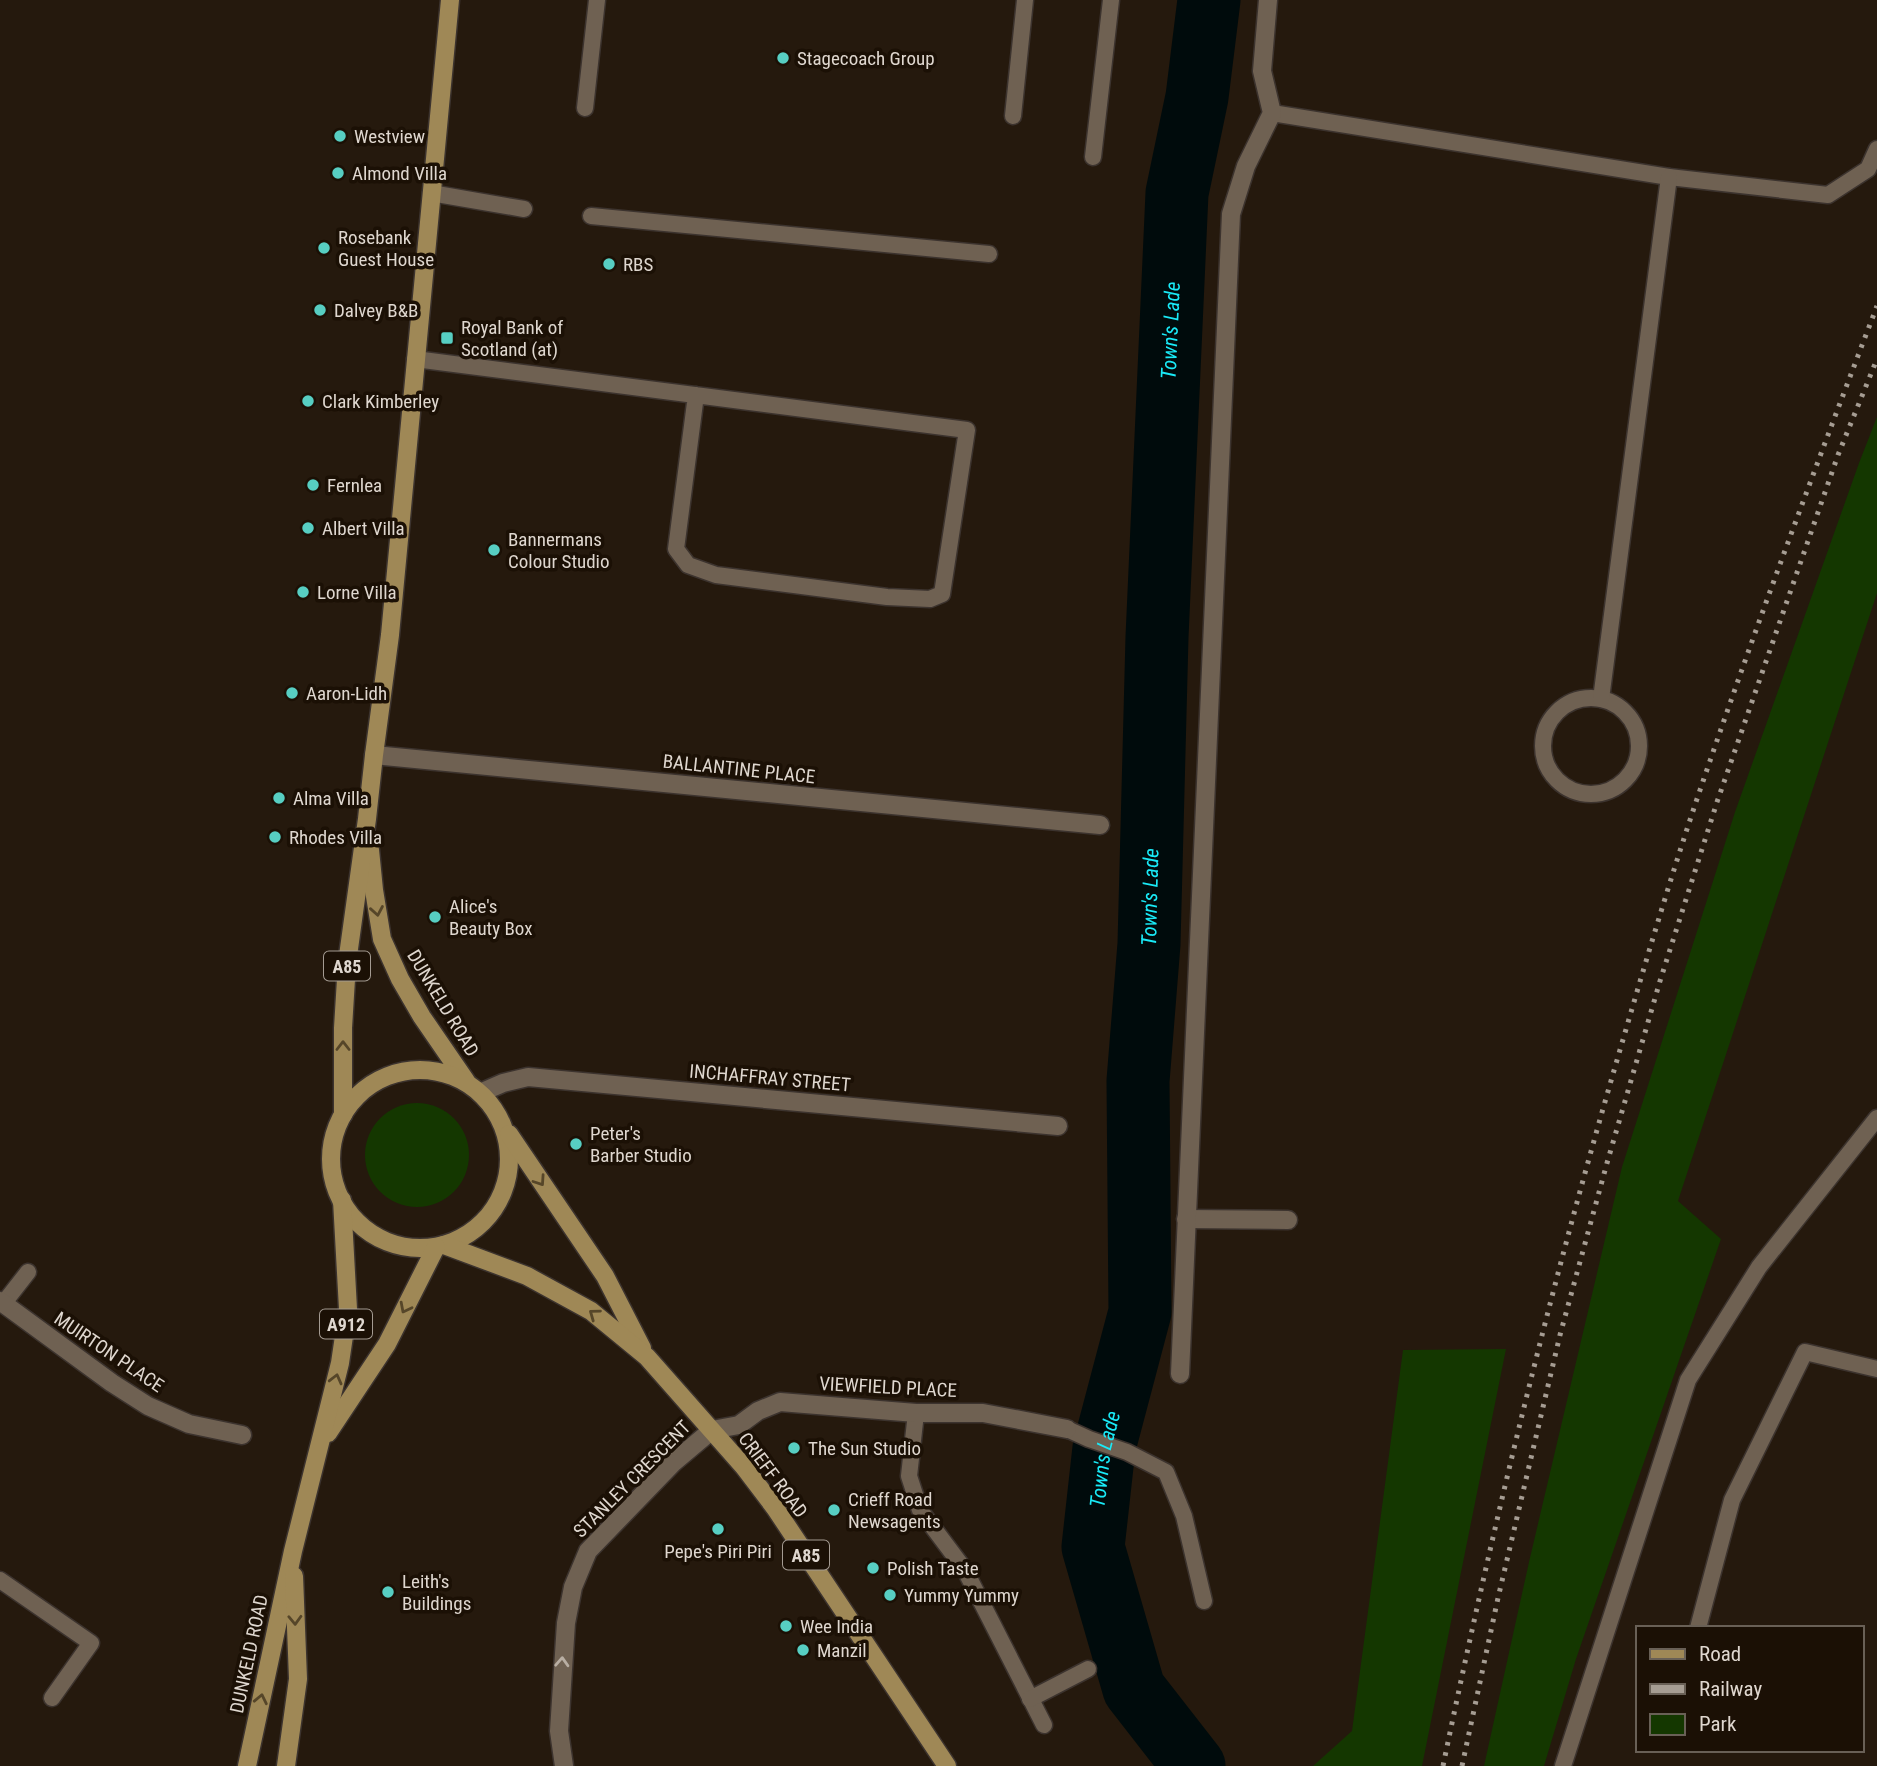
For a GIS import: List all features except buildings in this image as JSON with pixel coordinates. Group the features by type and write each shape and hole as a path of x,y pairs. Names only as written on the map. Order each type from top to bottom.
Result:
{"main road":[{"name":"DUNKELD ROAD","path":"343,1115 343,1028 347,962 368,819 390,635 450,0"},
{"name":"DUNKELD ROAD","path":"368,819 374,890 382,939 417,1008 474,1088"},
{"name":"A912","path":"440,1246 409,1247 387,1241 355,1219 335,1186 332,1147 336,1130 353,1101 364,1090 386,1077 418,1070 435,1071 451,1075 474,1088"},
{"path":"440,1246 480,1225 490,1214 503,1191 507,1176 509,1160 502,1124 489,1103 474,1088"},
{"name":"CRIEFF ROAD","path":"502,1124 605,1276 647,1357"},
{"name":"DUNKELD ROAD","path":"247,1766 293,1551 340,1363 348,1309 342,1200"},
{"name":"DUNKELD ROAD","path":"320,1445 387,1344 440,1246"},
{"name":"CRIEFF ROAD","path":"440,1246 527,1276 549,1287 591,1311 647,1357 744,1466 775,1508 947,1766"},
{"name":"DUNKELD ROAD","path":"286,1766 298,1679 293,1551"}],"street":[{"path":"1180,1374 1231,214 1245,166 1272,113 1262,71 1268,0"},
{"name":"BALLANTINE PLACE","path":"374,755 1100,825"},
{"name":"INCHAFFRAY STREET","path":"474,1088 528,1077 1058,1126"},
{"path":"1186,1219 1288,1220"},
{"name":"MUIRTON PLACE","path":"2,1302 112,1383 148,1406 189,1424 242,1435"},
{"name":"VIEWFIELD PLACE","path":"712,1430 738,1425 758,1411 780,1402 916,1413 983,1413 1067,1429"},
{"name":"STANLEY CRESCENT","path":"564,1766 559,1731 566,1623 573,1587 588,1551 674,1462 712,1430"}],"lane":[{"path":"585,108 597,0"},
{"path":"1013,116 1025,0"},
{"path":"1093,157 1111,0"},
{"path":"1272,113 1670,177 1828,195 1868,169 1877,149"},
{"path":"1601,699 1670,177"},
{"path":"431,192 524,209"},
{"path":"591,216 989,254"},
{"path":"415,359 696,395 967,430 942,594 930,599 887,597 716,575 688,565 676,549 696,395"},
{"path":"1584,698 1601,699 1617,706 1629,717 1636,729 1639,756 1632,771 1621,784 1605,792 1588,794 1574,791 1554,777 1546,762 1544,736 1550,720 1559,709 1584,698"},
{"path":"1563,1766 1688,1380 1759,1267 1877,1118"},
{"path":"2,1302 28,1272"},
{"path":"1699,1626 1732,1500 1805,1352 1877,1369"},
{"path":"916,1413 909,1476 920,1510 965,1570 1044,1725"},
{"path":"1067,1429 1127,1452 1167,1472 1184,1516 1204,1601"},
{"path":"0,1580 91,1643 52,1698"},
{"path":"1030,1699 1088,1668"}],"green space":[{"path":"1877,417 1877,593 1678,1201 1721,1239 1576,1659 1544,1766 1484,1766 1622,1167 1735,812"},
{"path":"417,1103 437,1107 454,1118 465,1135 469,1155 465,1175 454,1192 437,1203 417,1207 397,1203 380,1192 369,1175 365,1155 369,1135 380,1118 397,1107"},
{"path":"1506,1349 1422,1766 1313,1766 1352,1731 1403,1350"}],"waterway":[{"name":"Town's Lade","path":"1194,1766 1134,1689 1093,1547 1104,1448 1140,1312 1138,1081 1149,944 1157,637 1177,193 1197,97 1209,0"}],"railway":[{"path":"1443,1766 1500,1505 1543,1332 1644,969 1687,831 1741,673 1877,306"},
{"path":"1462,1766 1498,1598 1560,1335 1660,981 1717,802 1838,455 1877,359"}],"place":[{"name":"Stagecoach Group","path":"783,58"},
{"name":"Westview","path":"340,136"},
{"name":"Almond Villa","path":"338,173"},
{"name":"Rosebank Guest House","path":"324,248"},
{"name":"RBS","path":"609,264"},
{"name":"Dalvey B&B","path":"320,310"},
{"name":"Royal Bank of Scotland (at)","path":"447,338"},
{"name":"Clark Kimberley","path":"308,401"},
{"name":"Fernlea","path":"313,485"},
{"name":"Albert Villa","path":"308,528"},
{"name":"Bannermans Colour Studio","path":"494,550"},
{"name":"Lorne Villa","path":"303,592"},
{"name":"Aaron-Lidh","path":"292,693"},
{"name":"Alma Villa","path":"279,798"},
{"name":"Rhodes Villa","path":"275,837"},
{"name":"Alice's Beauty Box","path":"435,917"},
{"name":"Peter's Barber Studio","path":"576,1144"},
{"name":"The Sun Studio","path":"794,1448"},
{"name":"Crieff Road Newsagents","path":"834,1510"},
{"name":"Pepe's Piri Piri","path":"718,1529"},
{"name":"Polish Taste","path":"873,1568"},
{"name":"Leith's Buildings","path":"388,1592"},
{"name":"Yummy Yummy","path":"890,1595"},
{"name":"Wee India","path":"786,1626"},
{"name":"Manzil","path":"803,1650"}]}
